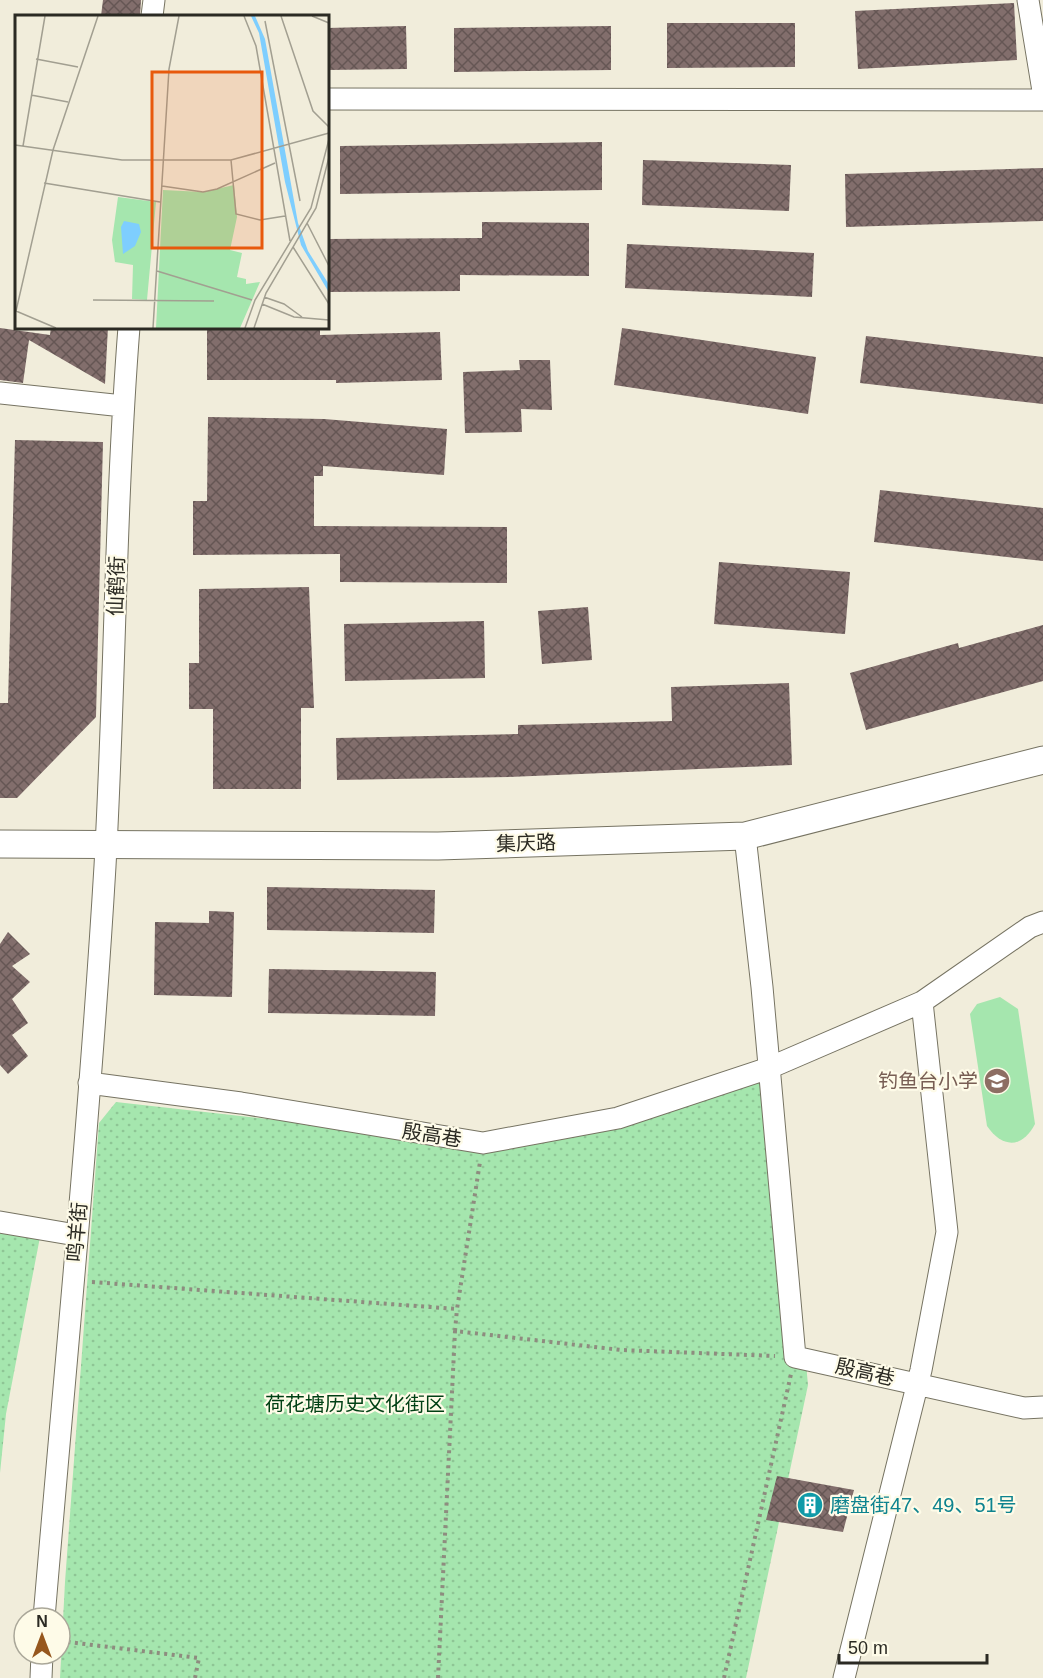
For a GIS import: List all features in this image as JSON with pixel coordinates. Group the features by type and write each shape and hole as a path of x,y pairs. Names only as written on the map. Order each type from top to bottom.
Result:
{"main road":[{"name":"集庆路","path":"0,844 438,846 745,836 1043,760"}],"street":[{"path":"152,15 154,0"},
{"path":"1028,0 1043,91"},
{"path":"328,99 1043,100"},
{"name":"仙鹤街","path":"106,846 123,406 129,328"},
{"path":"0,393 123,406"},
{"path":"745,836 795,1357"},
{"name":"鸣羊街","path":"45,1606 89,1083 106,846"},
{"name":"殷高巷","path":"89,1083 241,1103 483,1143 618,1118 769,1068 922,1002 1030,927 1043,922"},
{"path":"844,1678 918,1384 947,1232 922,1002"},
{"path":"0,1222 76,1235"},
{"name":"殷高巷","path":"795,1357 1024,1408 1043,1407"}],"path":[{"path":"438,1678 455,1331 483,1143"},
{"path":"72,1281 457,1309"},
{"path":"455,1331 621,1350 795,1357 724,1678"},
{"path":"72,1642 198,1658 195,1678"}],"green space":[{"path":"1000,997 1018,1009 1035,1124 1024,1138 1012,1143 999,1138 987,1126 970,1014 977,1004"},
{"name":"荷花塘历史文化街区","path":"780,1078 808,1385 746,1678 60,1678 61,1666 72,1666 72,1606 64,1606 99,1123 116,1102 483,1143"},
{"path":"0,1229 40,1237 6,1414 0,1473"}],"building":[{"path":"103,0 141,0 140,15 101,15"},
{"path":"1014,3 1017,60 858,69 855,11"},
{"path":"667,23 795,23 795,67 667,68"},
{"path":"406,26 407,69 328,70 328,28"},
{"path":"611,26 611,70 454,72 454,28"},
{"path":"602,142 602,190 340,194 340,146"},
{"path":"643,160 791,165 789,211 642,205"},
{"path":"1043,168 1043,221 846,227 845,174"},
{"path":"482,222 589,223 589,276 460,275 460,291 328,292 328,239 482,238"},
{"path":"627,244 814,253 812,297 625,288"},
{"path":"0,328 50,335 51,328 108,328 105,384 29,340 23,383 0,380"},
{"path":"622,328 816,357 808,414 614,385"},
{"path":"207,330 320,330 320,335 440,332 442,380 336,383 336,380 207,380"},
{"path":"866,336 1043,357 1043,404 860,383"},
{"path":"519,360 550,360 552,410 521,409 522,432 465,433 463,372 520,370"},
{"path":"208,417 324,419 447,429 444,475 323,466 323,476 314,476 314,526 507,527 507,583 340,582 340,554 193,555 193,501 207,501"},
{"path":"15,440 103,442 96,717 17,798 0,798 0,703 8,703"},
{"path":"880,490 1043,508 1043,561 874,542"},
{"path":"719,562 850,572 845,634 714,624"},
{"path":"309,587 314,708 301,708 301,789 213,789 213,709 189,709 189,663 199,663 199,589"},
{"path":"588,607 592,660 542,664 538,611"},
{"path":"484,621 485,678 345,681 344,624"},
{"path":"1043,625 1043,681 866,730 850,673 958,643 959,648"},
{"path":"789,683 792,765 509,777 337,780 336,738 518,734 518,725 672,721 671,687"},
{"path":"267,887 435,890 434,933 267,930"},
{"path":"209,911 234,912 232,997 154,995 155,922 209,923"},
{"path":"8,932 30,954 12,966 30,982 12,999 28,1023 12,1035 28,1056 8,1074 0,1065 0,944"},
{"path":"269,969 436,972 435,1016 268,1013"},
{"name":"磨盘街47、49、51号","path":"777,1476 854,1490 843,1532 766,1520"}],"place":[{"name":"钓鱼台小学","path":"997,1081"},
{"name":"磨盘街47、49、51号","path":"810,1505"}]}
